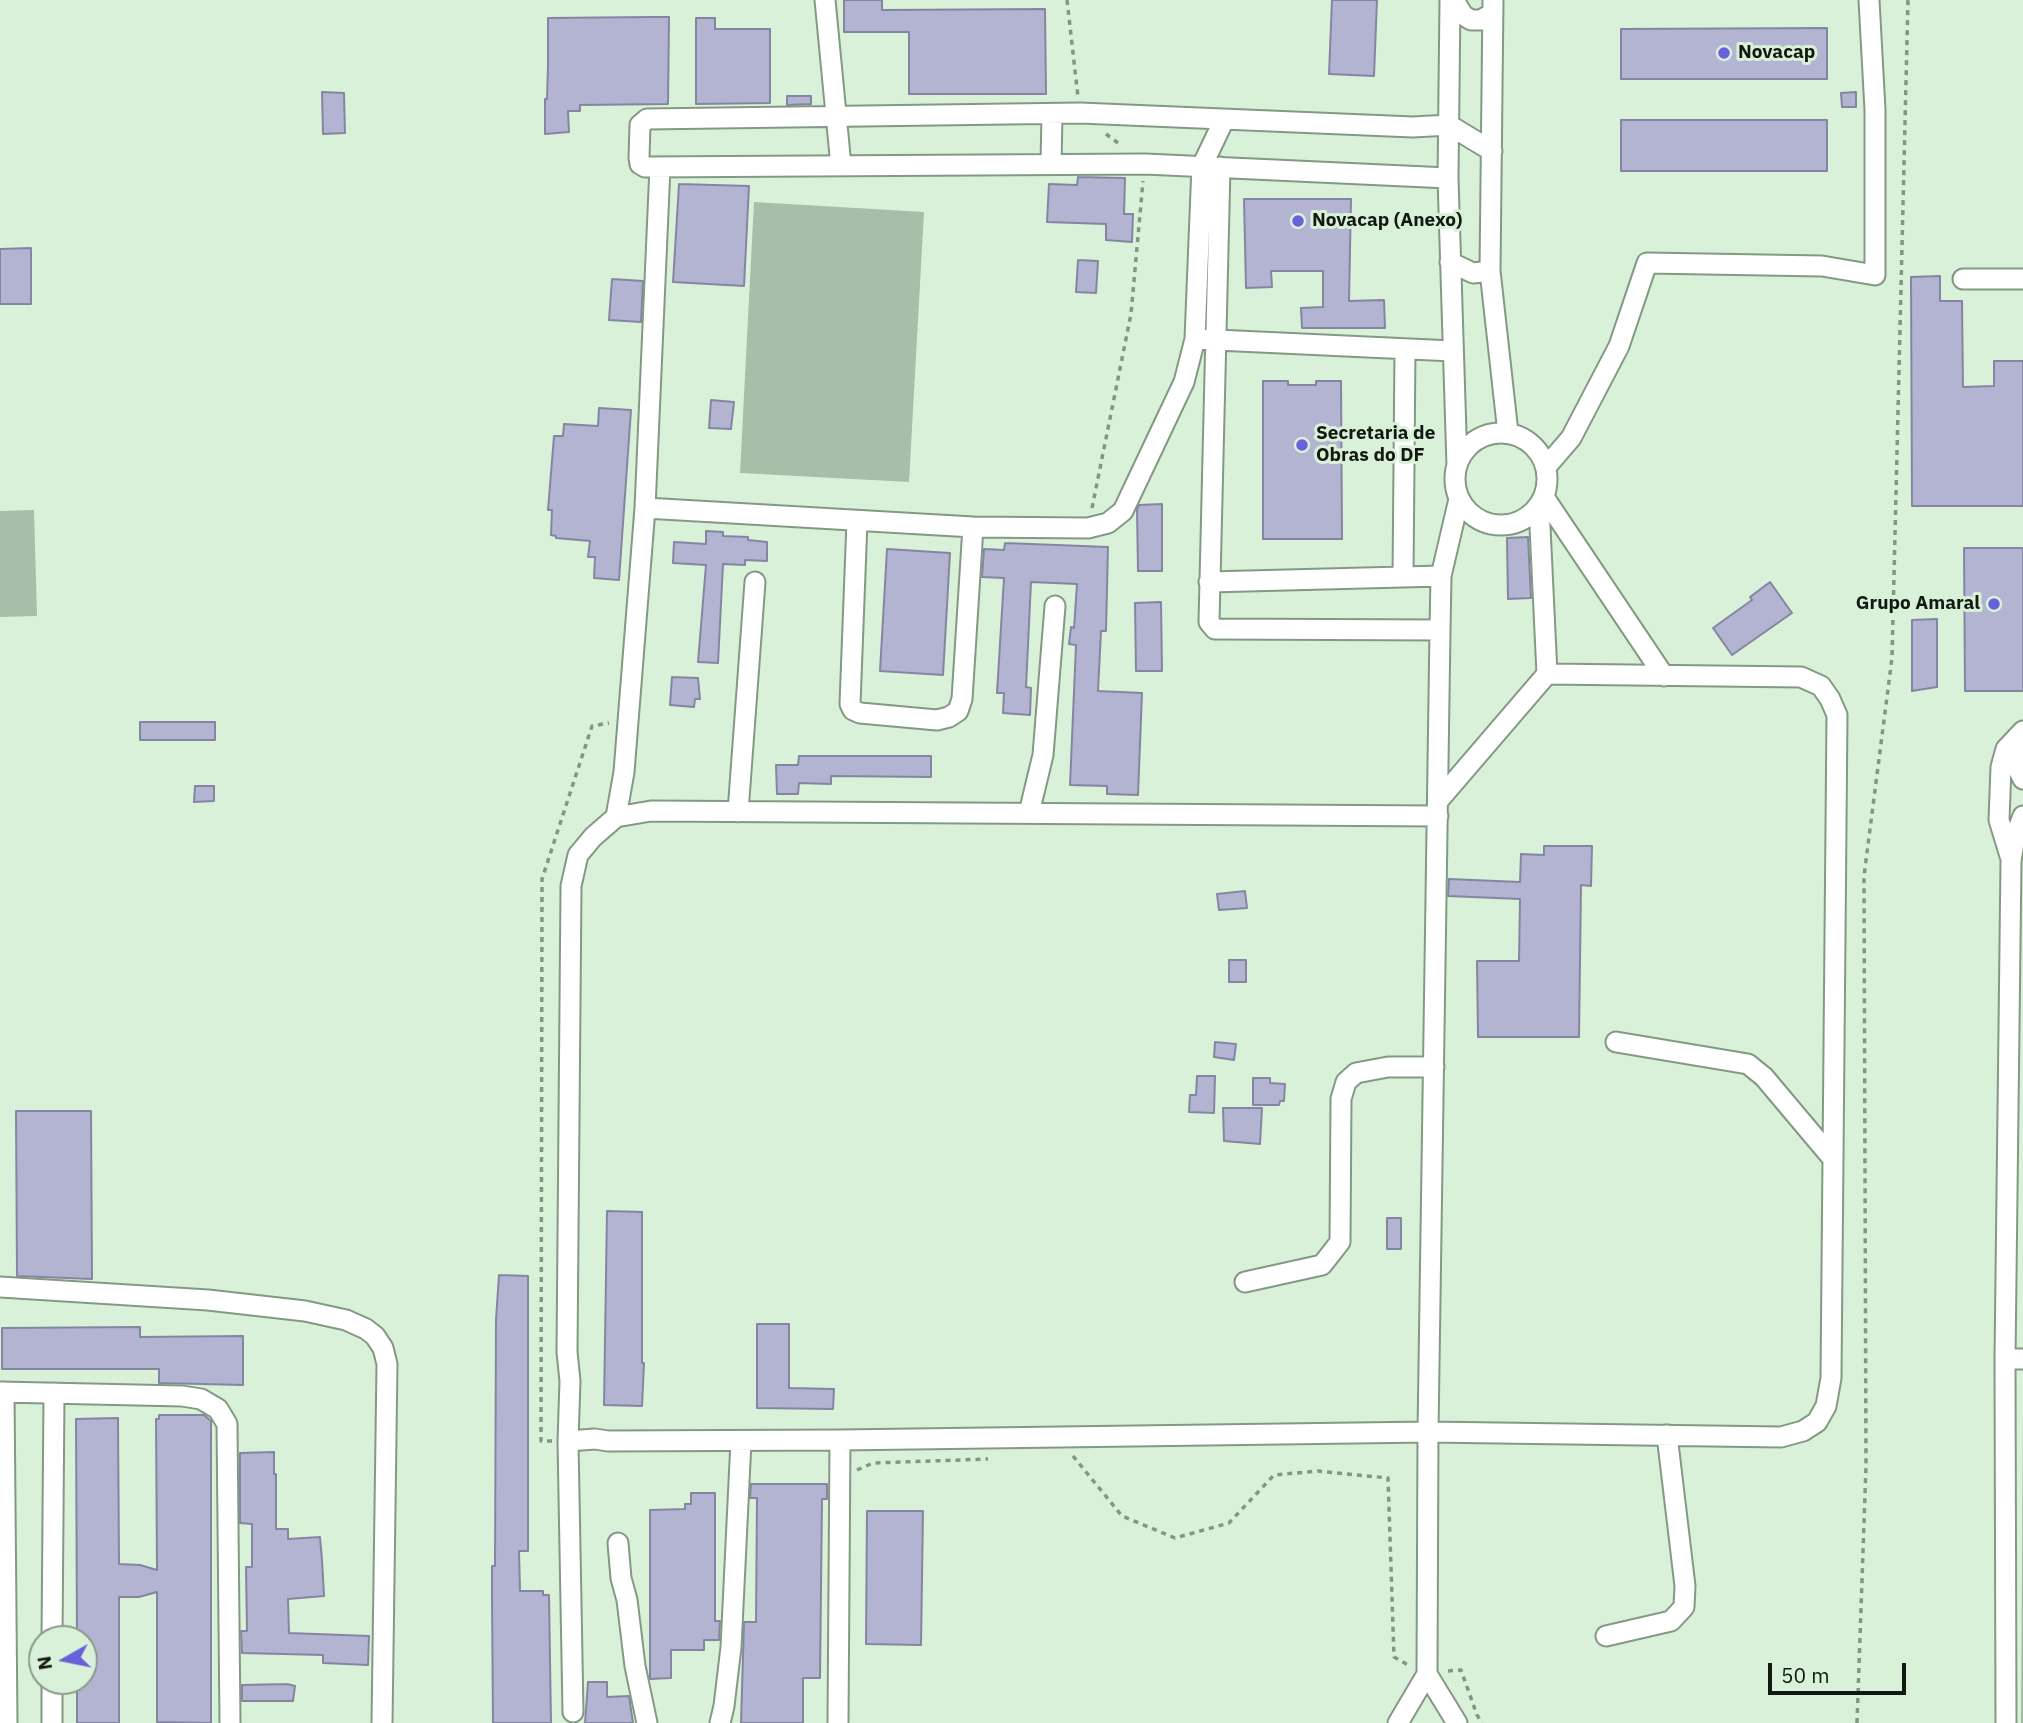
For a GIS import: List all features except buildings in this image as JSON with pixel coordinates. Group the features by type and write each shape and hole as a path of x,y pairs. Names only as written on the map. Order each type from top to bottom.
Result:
{"street":[{"path":"825,0 841,166"},
{"path":"1452,0 1463,15 1471,20 1480,20 1493,6"},
{"path":"1452,0 1448,178 1457,466 1455,483 1459,499 1467,511 1490,524 1504,526 1518,523 1541,502"},
{"path":"1545,467 1571,439 1619,346 1647,264 1822,266 1875,275 1875,110 1870,0"},
{"path":"1493,6 1490,271 1507,433"},
{"path":"1448,178 1145,163 645,167 640,164 640,125 647,119 1080,113 1413,127 1449,125 1492,151"},
{"path":"1051,164 1052,114"},
{"path":"645,508 972,527 1087,528 1108,523 1123,511 1184,382 1195,339 1211,166 1224,120"},
{"path":"1211,166 1215,340 1209,622 1215,629 1440,630"},
{"path":"616,817 624,772 645,508 660,167"},
{"path":"1450,262 1473,273 1490,271"},
{"path":"1963,279 2023,279"},
{"path":"1195,339 1453,351"},
{"path":"1403,577 1405,349"},
{"path":"573,1712 568,1441 571,886 578,855 593,836 616,817 651,811 1029,813 1438,808 1548,674 1541,502 1547,477 1540,455 1520,437 1507,433 1491,434 1476,440 1464,451 1457,466"},
{"path":"1398,1723 1427,1674 1441,576 1459,499"},
{"path":"1541,502 1664,676"},
{"path":"857,521 849,704 853,710 860,713 937,720 958,711 962,699 972,527"},
{"path":"1209,582 1441,576"},
{"path":"738,812 755,582"},
{"path":"1029,813 1044,755 1055,606"},
{"path":"568,1441 1428,1432 1781,1437 1804,1431 1817,1422 1826,1406 1831,1378 1836,715 1830,699 1821,687 1801,677 1548,674"},
{"path":"2019,734 2014,761 2023,779"},
{"path":"2011,861 1999,820 2001,767 2006,749 2019,734"},
{"path":"2006,1723 2014,1359 2016,1032 2011,861 2015,837 2023,816"},
{"path":"1616,1042 1748,1064 1764,1077 1833,1159"},
{"path":"1245,1282 1322,1265 1340,1242 1341,1099 1346,1082 1356,1073 1388,1067 1434,1067"},
{"path":"0,1287 208,1300 305,1311 346,1320 376,1336 387,1364 382,1723"},
{"path":"7,1723 2,1392 153,1395 201,1399 218,1409 227,1423 230,1723"},
{"path":"52,1625 54,1393"},
{"path":"1606,1636 1671,1621 1684,1607 1685,1586 1667,1435"},
{"path":"838,1723 840,1440"},
{"path":"720,1723 731,1647 741,1441"},
{"path":"618,1543 635,1666 647,1723"},
{"path":"1427,1674 1457,1723"},
{"path":"52,1695 52,1723"}],"path":[{"path":"1068,0 1080,113 1145,163 1131,314 1090,515"},
{"path":"1857,1723 1866,1466 1864,876 1892,658 1908,0"},
{"path":"568,1441 541,1441 542,879 592,726 626,721"},
{"path":"1073,1456 1122,1516 1175,1538 1229,1522 1274,1475 1318,1471 1388,1478 1394,1657 1427,1674 1461,1670 1482,1723"},
{"path":"840,1478 873,1462 993,1458"}],"green space":[{"path":"754,202 924,212 909,482 740,473"},
{"path":"34,510 37,616 0,617 0,511"},
{"path":"2023,1412 2023,1723 2021,1723"}],"place":[{"name":"Novacap","path":"1724,53"},
{"name":"Novacap (Anexo)","path":"1298,221"},
{"name":"Secretaria de Obras do DF","path":"1302,445"},
{"name":"Grupo Amaral","path":"1994,604"}]}
